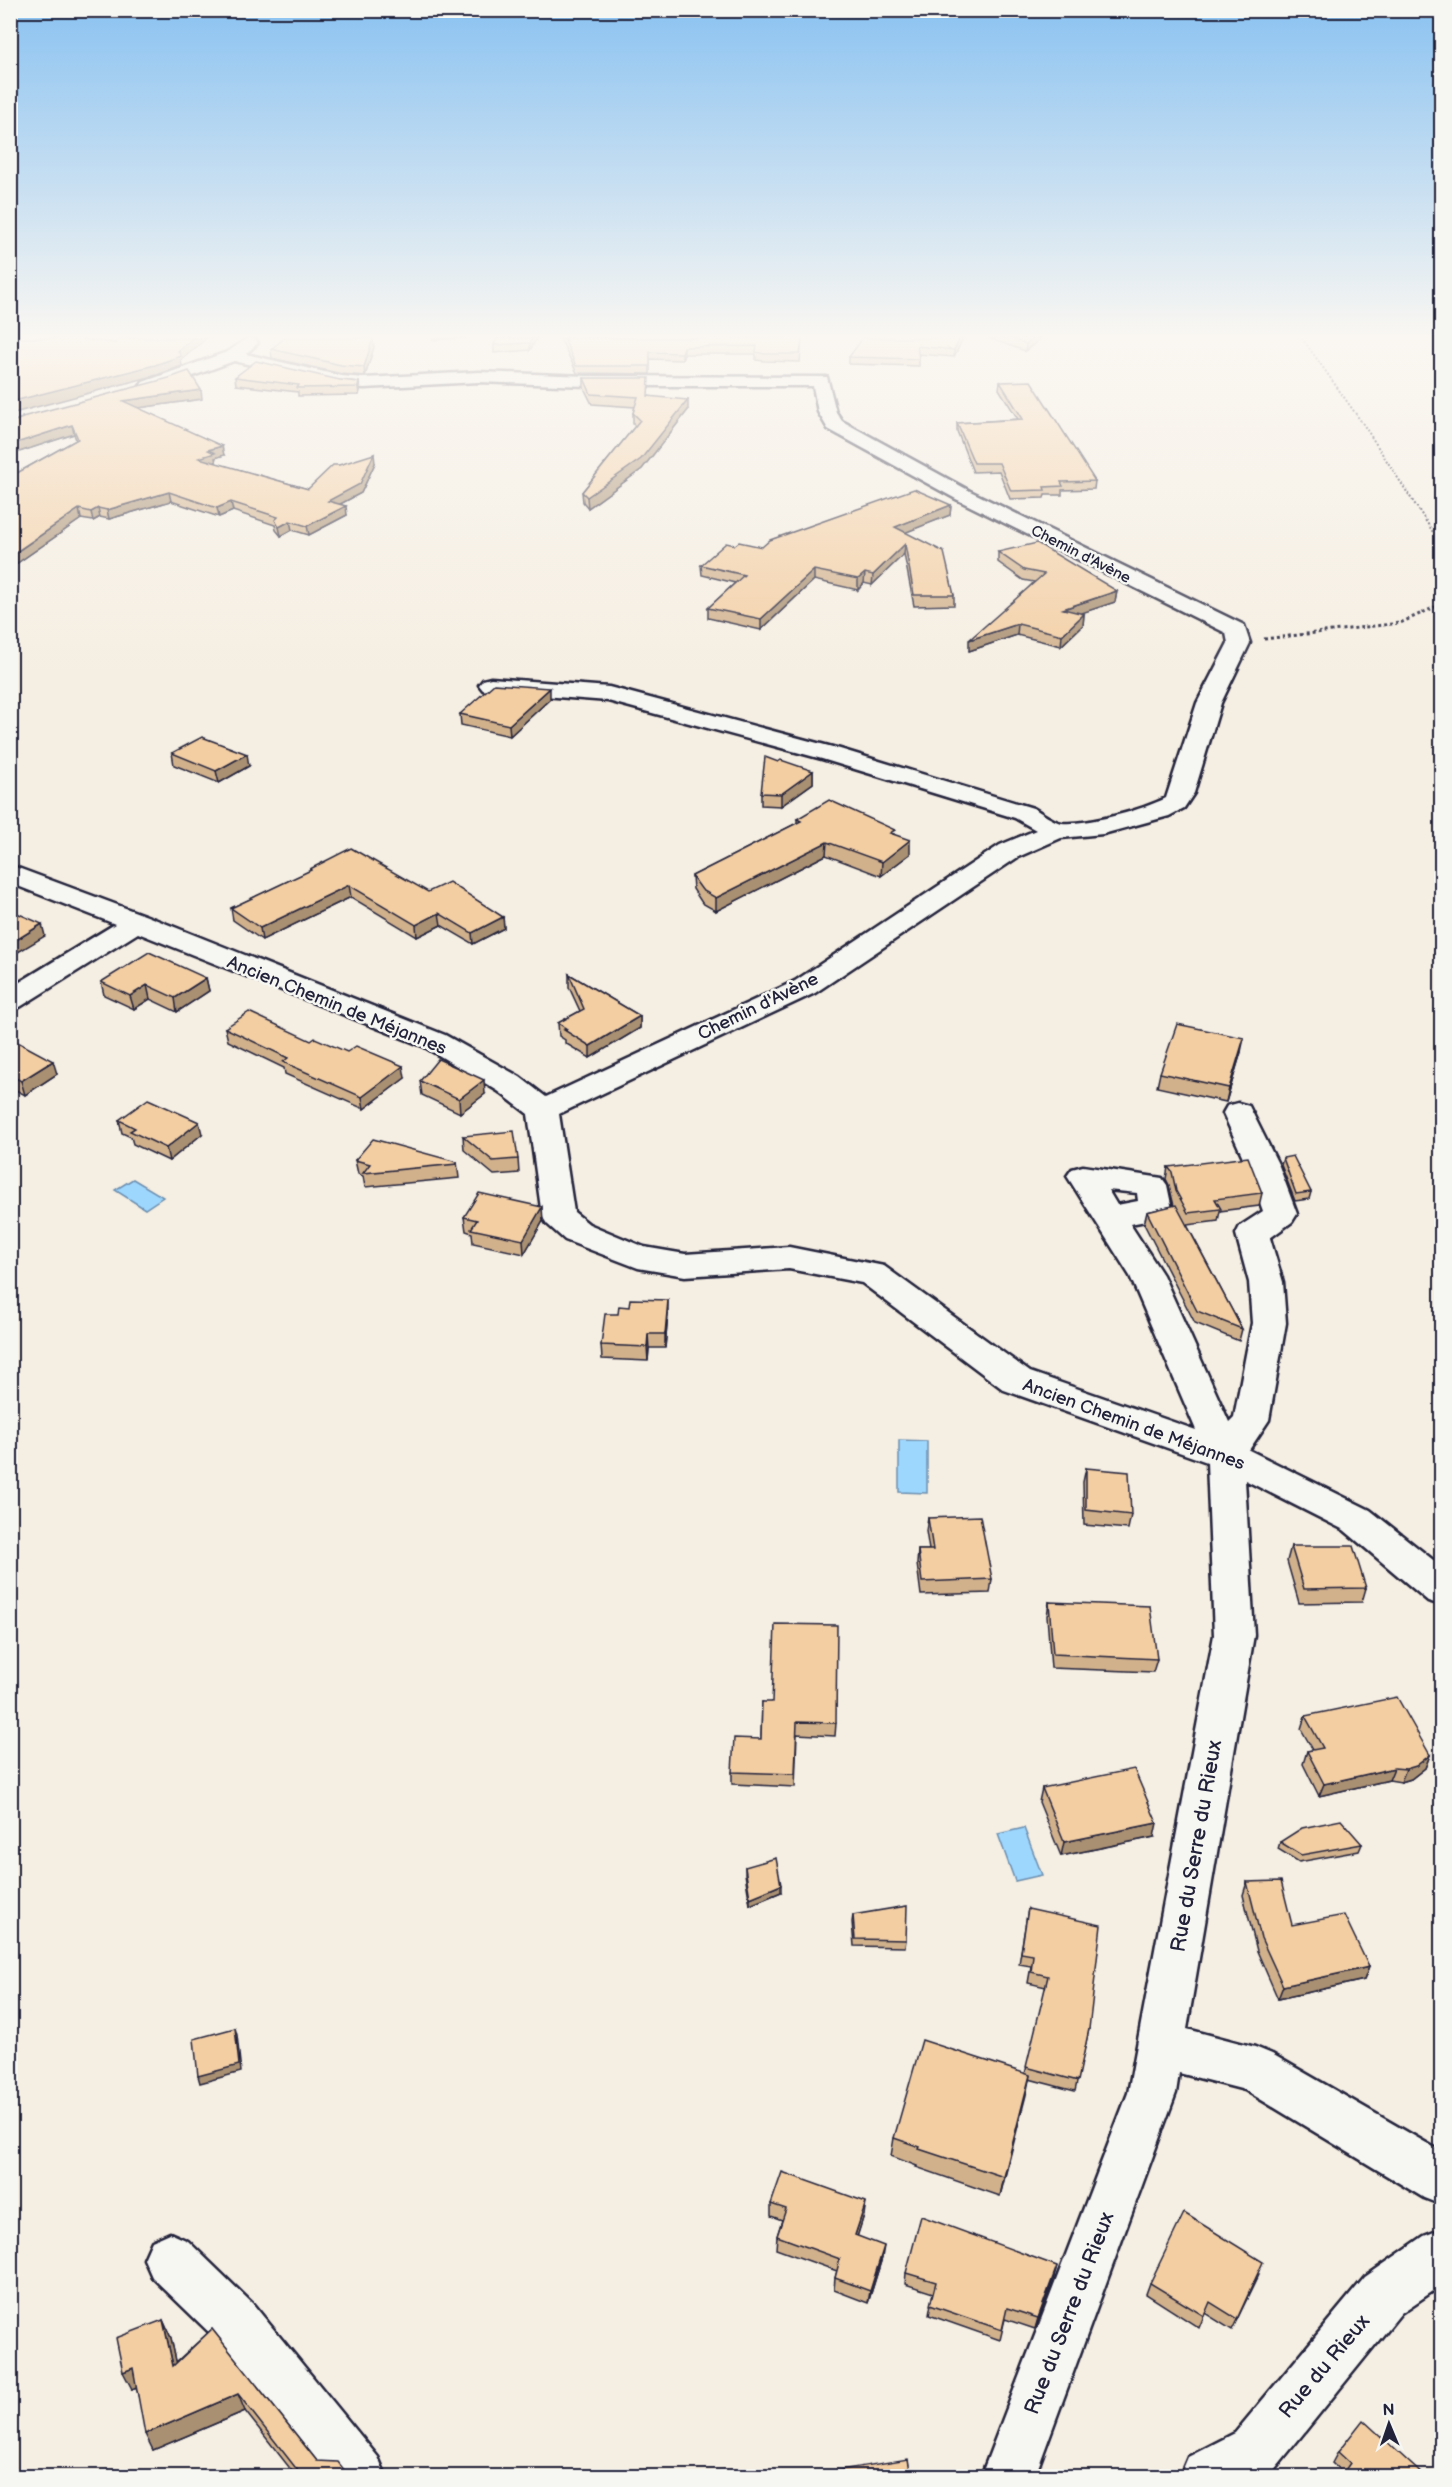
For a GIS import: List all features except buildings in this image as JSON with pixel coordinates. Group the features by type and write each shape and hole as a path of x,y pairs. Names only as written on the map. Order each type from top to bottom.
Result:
{"street":[{"name":"Chemin d'Avène","path":"543,1110 805,987 1009,851 1056,831 1103,826 1137,818 1175,803 1182,793 1209,703 1239,643 1236,630 973,500 888,454"},
{"path":"490,685 609,694 831,754 1024,813 1056,831"},
{"name":"Ancien Chemin de Méjannes","path":"10,873 435,1041 509,1084 543,1110 558,1216 577,1232 638,1257 685,1265 789,1258 872,1274 1017,1381 1225,1454 1357,1520 1442,1590"},
{"path":"10,1001 137,922"},
{"path":"1225,1454 1251,1420 1269,1323 1266,1282 1252,1234 1281,1214 1263,1166 1238,1113"},
{"name":"Rue du Serre du Rieux","path":"1008,2476 1152,2093 1234,1635 1225,1454 1146,1275 1107,1216"},
{"path":"1160,2045 1256,2070 1442,2180"},
{"name":"Rue du Rieux","path":"1207,2476 1254,2452 1383,2295 1442,2254"},
{"path":"170,2259 235,2322 359,2476"}],"path":[{"path":"1382,454 1442,546"},
{"path":"1239,643 1400,623 1442,604"}],"water":[{"path":"133,1179 163,1197 145,1209 115,1190"},
{"path":"899,1440 927,1441 927,1493 899,1492"},
{"path":"1024,1828 1042,1875 1015,1881 998,1834"}]}
